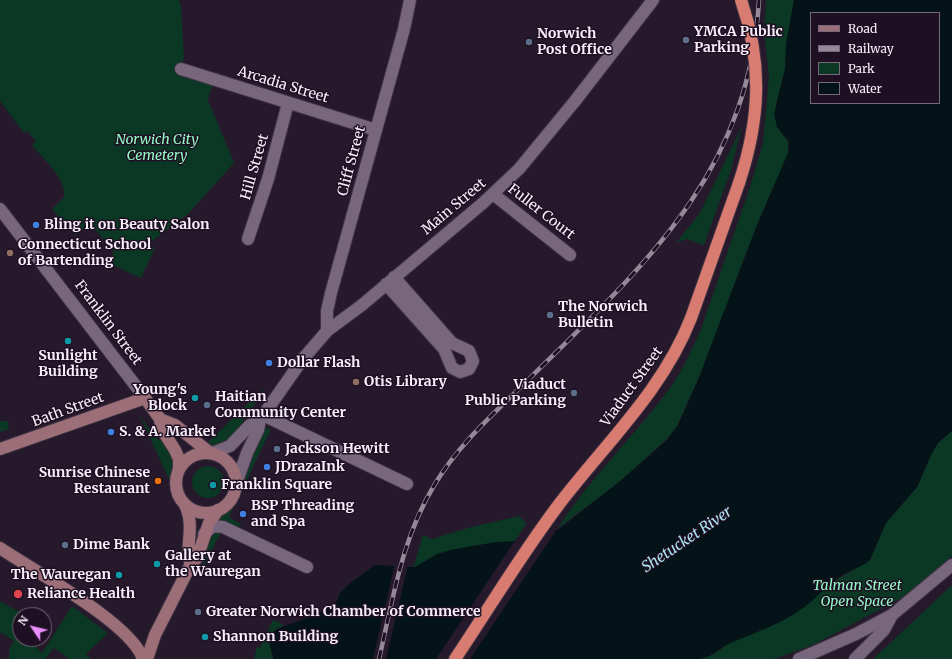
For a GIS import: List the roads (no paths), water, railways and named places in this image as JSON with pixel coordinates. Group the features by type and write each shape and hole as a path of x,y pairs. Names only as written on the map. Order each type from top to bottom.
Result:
{"highway":[{"name":"Viaduct Street","path":"455,659 545,524 568,493 647,398 679,347 698,302 739,183 752,133 757,85 754,48 741,0"}],"main road":[{"name":"Franklin Street","path":"145,398 160,419 161,428 177,456 179,470"},
{"name":"Bath Street","path":"0,450 145,398"},
{"name":"Franklin Street","path":"160,419 175,425 210,453"},
{"path":"147,659 155,635 190,564 197,558 209,522 218,510 230,500 236,484 234,472 229,463 221,457 210,453 199,454 190,458 179,470 177,486 190,522 188,556 190,564"},
{"path":"183,501 190,507 199,511 208,512 218,510"},
{"path":"0,548 108,619 133,641 143,659"}],"street":[{"name":"Cliff Street","path":"326,331 327,311 331,293 410,0"},
{"name":"Main Street","path":"210,453 230,446 251,424 261,417 302,360 326,331 390,281 493,194 542,143 653,0"},
{"name":"Arcadia Street","path":"181,69 376,130"},
{"name":"Hill Street","path":"248,239 268,179 288,103"},
{"name":"Fuller Court","path":"493,194 570,255"},
{"name":"Franklin Street","path":"0,209 145,398"},
{"path":"390,281 452,343 468,350 473,361 469,369 462,372 452,368 444,349 390,281"},
{"name":"Main Street","path":"236,484 246,453 258,430 261,417"},
{"path":"261,417 407,484"},
{"path":"204,534 213,526 223,527 307,567"},
{"path":"799,659 856,634 892,615 952,565"},
{"path":"855,659 884,630 892,615"}],"water":[{"name":"Shetucket River","path":"794,0 952,0 952,431 938,443 917,487 886,523 870,560 842,575 795,614 727,645 705,658 699,659 274,659 269,643 275,630 322,612 337,601 340,593 349,584 375,565 415,567 437,554 450,550 497,542 518,541 559,529 619,482 667,440 678,425 698,380 757,225 788,153 789,142 777,127 774,114 785,69 786,44"}],"railway":[{"path":"379,659 394,591 406,547 424,504 445,469 480,427 615,294 652,253 685,210 713,165 735,115 751,61 759,0"}],"place":[{"name":"YMCA Public Parking","path":"686,40"},
{"name":"Norwich Post Office","path":"529,42"},
{"name":"Bling it on Beauty Salon","path":"36,225"},
{"name":"Connecticut School of Bartending","path":"10,253"},
{"name":"The Norwich Bulletin","path":"550,315"},
{"name":"Sunlight Building","path":"68,341"},
{"name":"Dollar Flash","path":"269,363"},
{"name":"Otis Library","path":"356,382"},
{"name":"Viaduct Public Parking","path":"574,393"},
{"name":"Young's Block","path":"195,398"},
{"name":"Haitian Community Center","path":"207,405"},
{"name":"S. & A. Market","path":"111,432"},
{"name":"Jackson Hewitt","path":"277,449"},
{"name":"JDrazaInk","path":"267,467"},
{"name":"Sunrise Chinese Restaurant","path":"158,481"},
{"name":"Franklin Square","path":"213,485"},
{"name":"BSP Threading and Spa","path":"243,514"},
{"name":"Dime Bank","path":"65,545"},
{"name":"Gallery at the Wauregan","path":"157,564"},
{"name":"The Wauregan","path":"119,575"},
{"name":"Reliance Health","path":"18,594"},
{"name":"Greater Norwich Chamber of Commerce","path":"198,612"},
{"name":"Shannon Building","path":"205,637"}],"park label":[{"name":"Norwich City Cemetery","path":"157,148"},
{"name":"Talman Street Open Space","path":"857,594"}]}
